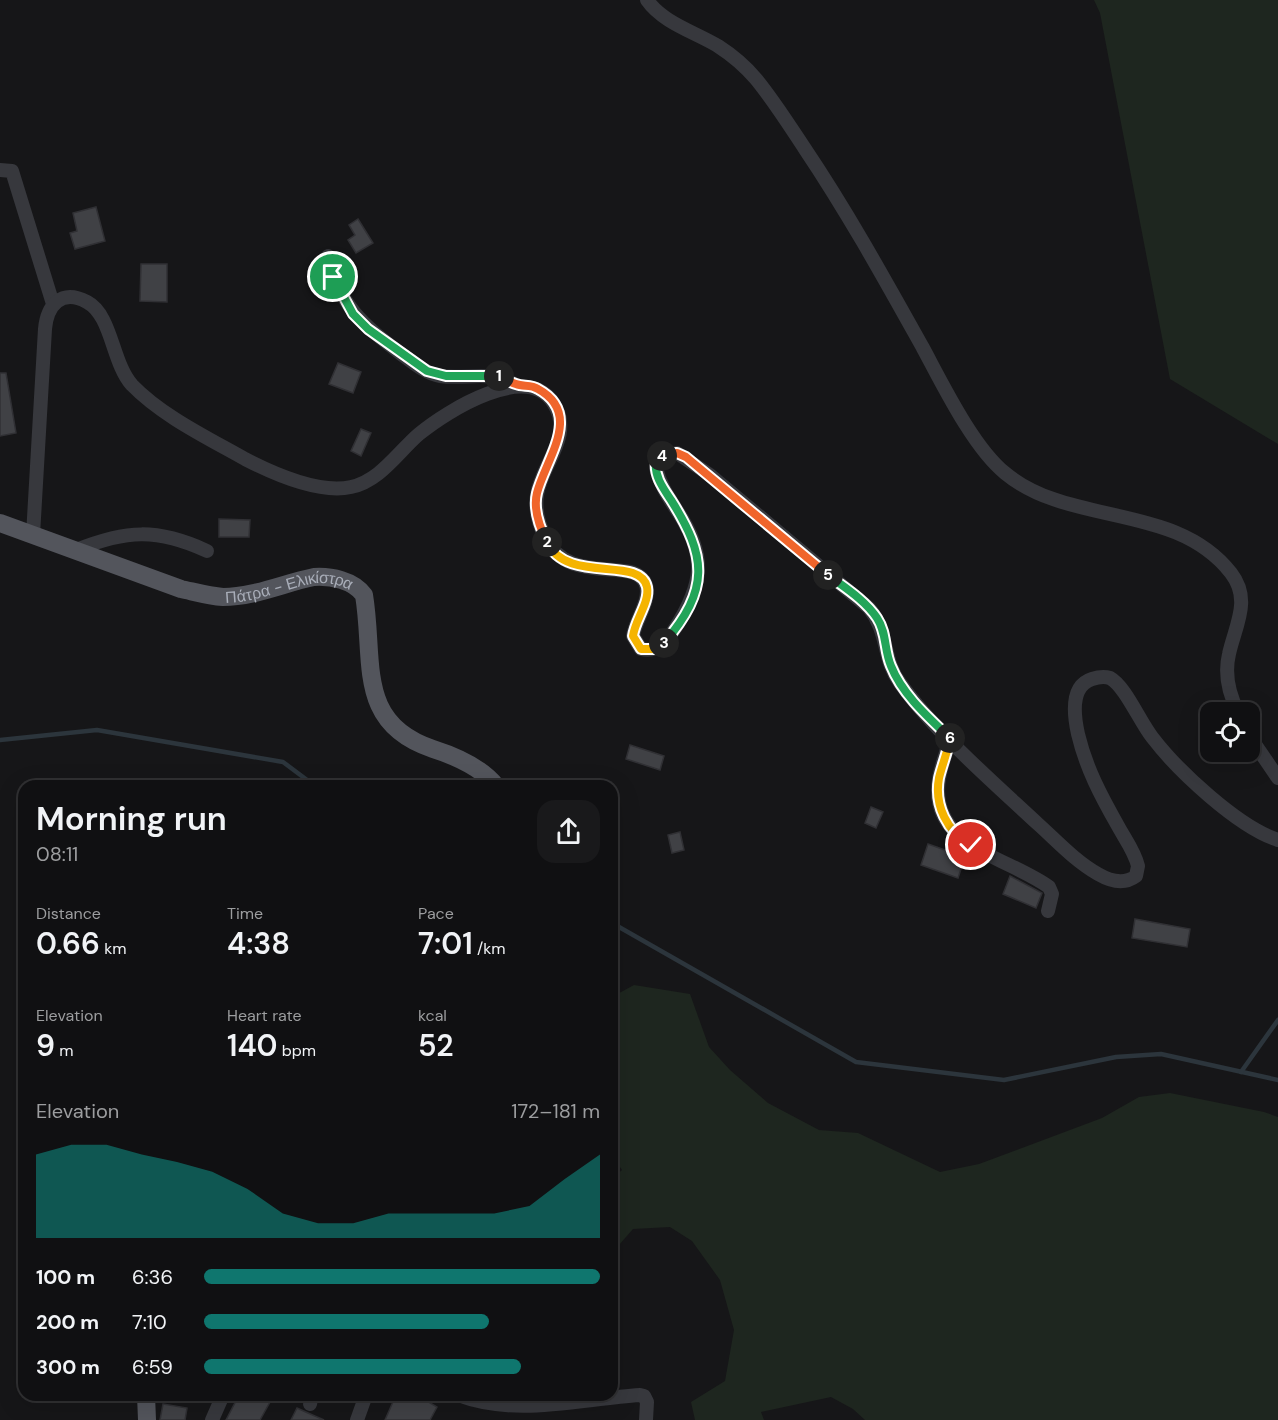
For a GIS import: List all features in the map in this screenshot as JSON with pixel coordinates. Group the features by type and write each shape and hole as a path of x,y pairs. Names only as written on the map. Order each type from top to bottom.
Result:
{"main road":[{"name":"Πάτρα - Ελικίστρα","path":"0,523 181,589 222,597 258,592 297,580 325,576 359,589 365,605 375,694 387,721 398,733 415,743 464,761 490,780"},
{"path":"146,1401 147,1420"}],"street":[{"path":"647,0 677,24 717,45 741,63 772,99 842,205 952,401 988,456 1003,472 1019,484 1048,497 1155,524 1183,536 1215,556 1232,574 1240,591 1242,605 1238,629 1229,652 1227,678 1235,702"},
{"path":"0,170 12,171 53,304"},
{"path":"328,256 337,286 353,314 405,356 437,375 497,376 516,385"},
{"path":"33,535 47,314 53,304 71,298 87,302 103,319 122,369 133,385 189,426 248,460 297,481 334,488 352,487 375,475 436,421 504,387 530,385 546,394 555,404 560,419 558,439 552,460 537,493 537,510 545,539 550,549 574,566 625,570 642,579 647,585 646,594 633,636 641,649 651,650 662,646 691,603 698,582 697,548 686,524 664,489 656,468 660,457 677,453 710,475 869,608 883,631 887,654 898,681 922,710 1075,858 1108,879 1124,881 1131,879 1138,872 1137,859 1088,770 1074,712 1076,694 1081,686 1086,681 1106,677 1118,686 1152,737 1191,780 1248,824 1278,840"},
{"path":"76,550 133,533 154,534 190,543 207,551"},
{"path":"950,738 939,779 939,794 948,825 964,841 1049,887 1052,894 1048,911"},
{"path":"1260,751 1278,778"},
{"path":"618,1397 644,1396 647,1402 646,1420"},
{"path":"212,1420 220,1401"},
{"path":"357,1420 364,1401"},
{"path":"476,1401 485,1404 522,1406 576,1401"}],"shaded area":[{"path":"1094,0 1278,0 1278,444 1170,379 1100,13"},
{"path":"634,985 690,994 709,1047 730,1070 768,1103 819,1130 858,1133 940,1172 979,1164 1102,1118 1139,1097 1170,1093 1264,1112 1278,1117 1278,1420 865,1420 853,1409 831,1397 761,1412 764,1420 695,1420 691,1402 725,1381 734,1330 720,1280 692,1241 670,1227 633,1229 618,1246 618,1174 622,1170 618,1164 618,994"}],"building":[{"path":"96,207 105,241 75,249 70,233 77,231 73,213"},
{"path":"358,219 373,243 356,253 348,240 355,235 349,225"},
{"path":"141,264 167,264 167,302 140,301"},
{"path":"338,363 361,372 353,393 329,384"},
{"path":"0,373 6,373 16,433 0,436"},
{"path":"361,429 371,433 361,456 351,451"},
{"path":"219,519 250,520 249,537 219,537"},
{"path":"630,745 664,756 660,770 626,759"},
{"path":"871,807 883,812 876,828 865,823"},
{"path":"680,832 684,850 672,853 668,835"},
{"path":"928,844 965,857 958,878 921,865"},
{"path":"1010,876 1042,893 1036,908 1003,894"},
{"path":"1135,919 1190,929 1187,947 1132,938"},
{"path":"236,1401 270,1402 260,1420 226,1420"},
{"path":"393,1401 427,1401 437,1407 430,1420 385,1420"},
{"path":"163,1404 187,1408 185,1420 160,1420"},
{"path":"297,1408 308,1413 324,1420 291,1420"}],"waterway":[{"path":"0,740 97,730 283,762 307,780"},
{"path":"618,926 856,1062 1004,1080 1116,1057 1161,1054 1278,1080"},
{"path":"1241,1072 1278,1020"}],"route":[{"path":"333,277 341,296 353,314 368,329 427,371 446,376 502,377 516,385 530,385 537,388 555,404 560,419 558,439 552,460 537,493 537,510 541,529 550,549 574,566 625,570 635,573 642,579 647,585 646,594 633,636 641,649 657,649 671,635 691,603 699,574 697,548 686,524 658,477 656,461 666,454 677,453 686,457 710,475 869,608 877,617 883,631 890,666 898,681 922,710 950,738 939,779 940,805 948,825 971,845"}]}
